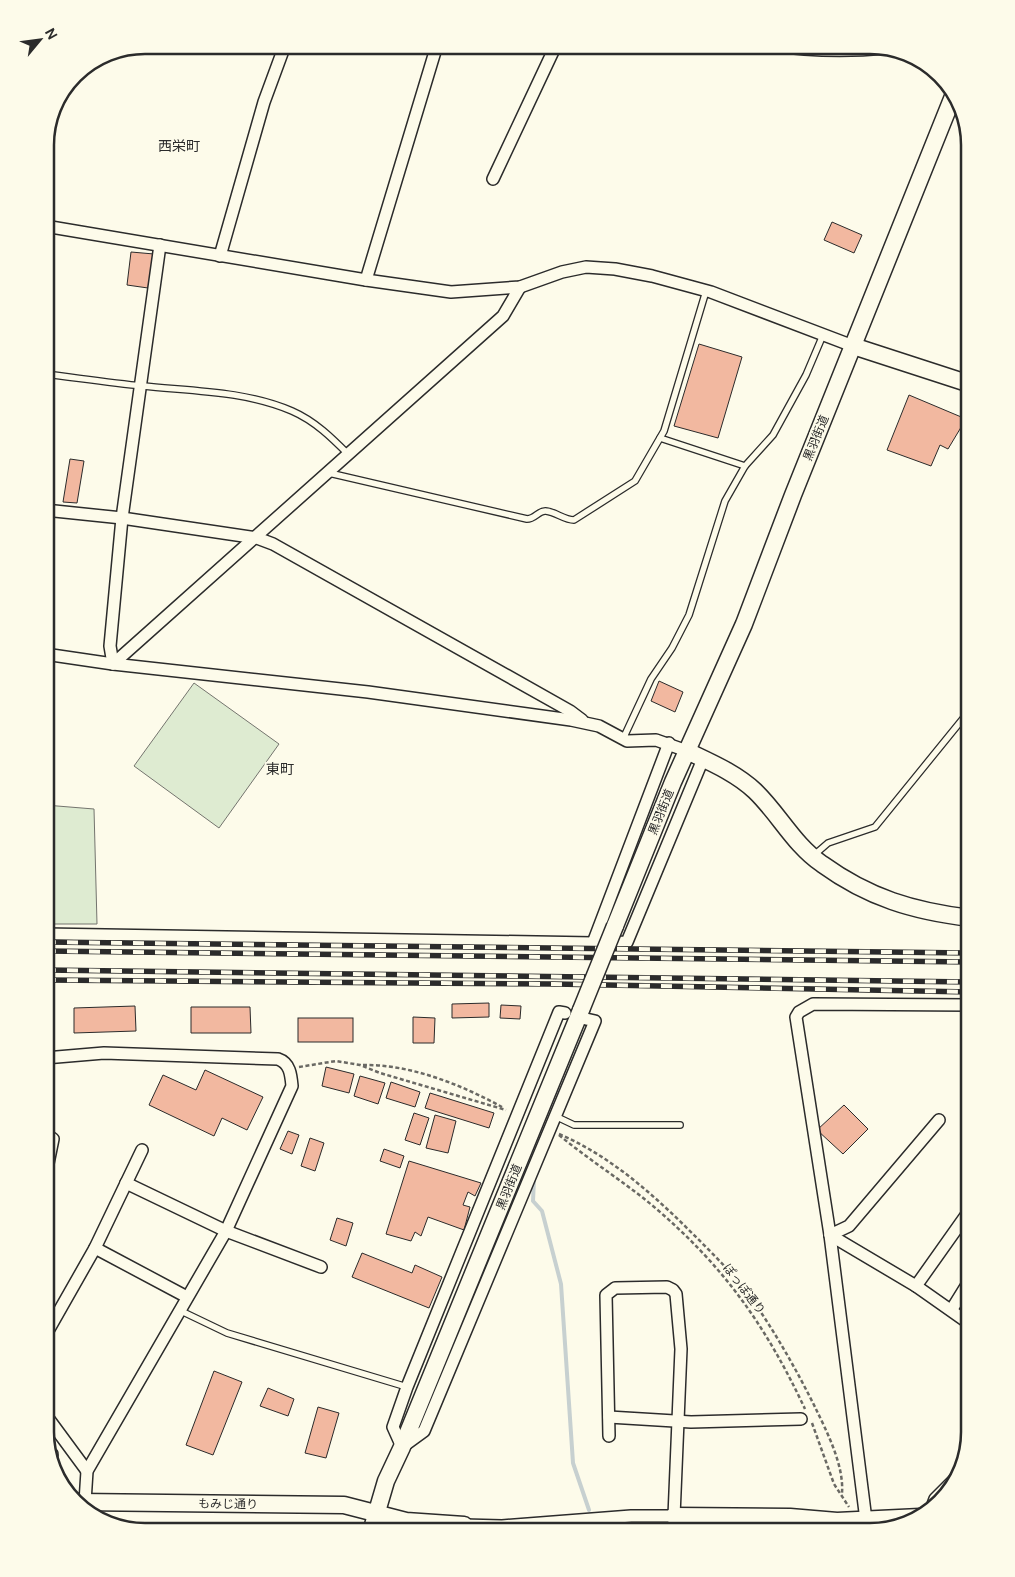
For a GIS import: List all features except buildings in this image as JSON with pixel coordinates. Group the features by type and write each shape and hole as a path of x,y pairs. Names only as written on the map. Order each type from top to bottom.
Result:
{"street":[{"path":"220,256 264,102 282,54"},
{"path":"366,280 434,54"},
{"path":"493,179 552,54"},
{"name":"黒羽街道","path":"374,1523 386,1481 402,1447 578,1014 687,751 744,624 852,346 951,102"},
{"path":"54,227 366,280 451,292 520,287 562,272 586,267 615,269 652,276 706,291 852,346 961,381"},
{"path":"113,664 110,646 122,518 160,245"},
{"path":"113,664 257,538 503,316 520,287"},
{"path":"54,511 122,518 257,538 273,544 490,666 586,723"},
{"path":"54,655 113,664 368,692 586,723 599,726 624,739 656,740 669,743 740,778 756,792 798,844 812,856 863,889 895,904 932,913 961,917"},
{"path":"593,943 669,743"},
{"path":"54,934 627,942 702,759"},
{"path":"866,1520 830,1235 796,1017 799,1012 813,1004 961,1005"},
{"path":"559,1012 578,1014 595,1021 424,1431 402,1447 393,1427 407,1387 559,1012"},
{"path":"54,1057 104,1054 283,1061 290,1069 292,1086 226,1231 87,1471 82,1498"},
{"path":"830,1235 849,1226 939,1120"},
{"path":"54,1320 95,1248 142,1150"},
{"path":"126,1183 226,1231 321,1267"},
{"path":"916,1286 961,1222"},
{"path":"830,1235 916,1286 961,1316"},
{"path":"95,1248 187,1297"},
{"path":"609,1436 606,1295 615,1288 667,1288 673,1290 676,1294 681,1349 674,1516"},
{"path":"952,1309 961,1294"},
{"path":"609,1417 691,1422 801,1419"},
{"path":"54,1426 87,1471"},
{"name":"もみじ通り","path":"86,1502 344,1505 376,1515 406,1521 435,1523"},
{"path":"576,1523 631,1516 790,1517 823,1523"},
{"path":"852,1523 866,1520 900,1518"}],"lane":[{"path":"329,473 527,519 533,519 542,512 547,511 567,520 574,520 635,481 660,438 706,291"},
{"path":"624,739 651,679 672,648 689,615 725,501 745,466 773,435 806,375 823,335"},
{"path":"54,375 218,393 274,404 294,412 323,430 349,455"},
{"path":"660,438 745,466"},
{"path":"812,856 828,843 875,827 961,721"},
{"path":"555,1116 574,1125 680,1125"},
{"path":"180,1310 227,1333 407,1387"}],"path":[{"path":"299,1067 336,1061 360,1065 380,1064 400,1068 483,1097 510,1111 380,1073 360,1065"},
{"name":"ぽっぽ通り","path":"842,1494 843,1478 822,1421 780,1344 748,1295 718,1259 657,1198 584,1144 556,1132 652,1206 707,1257 738,1291 773,1347 802,1402 834,1484 850,1508"}],"green space":[{"path":"194,683 279,744 219,828 134,766"},
{"path":"54,806 94,809 97,924 54,924"}],"waterway":[{"path":"534,1179 533,1201 542,1211 561,1284 573,1463 589,1510"}],"railway":[{"path":"54,942 961,953"},
{"path":"54,951 961,962"},
{"path":"54,970 961,982"},
{"path":"54,980 554,984 961,992"}],"district":[{"name":"西栄町","path":"179,146"},
{"name":"東町","path":"280,769"}]}
